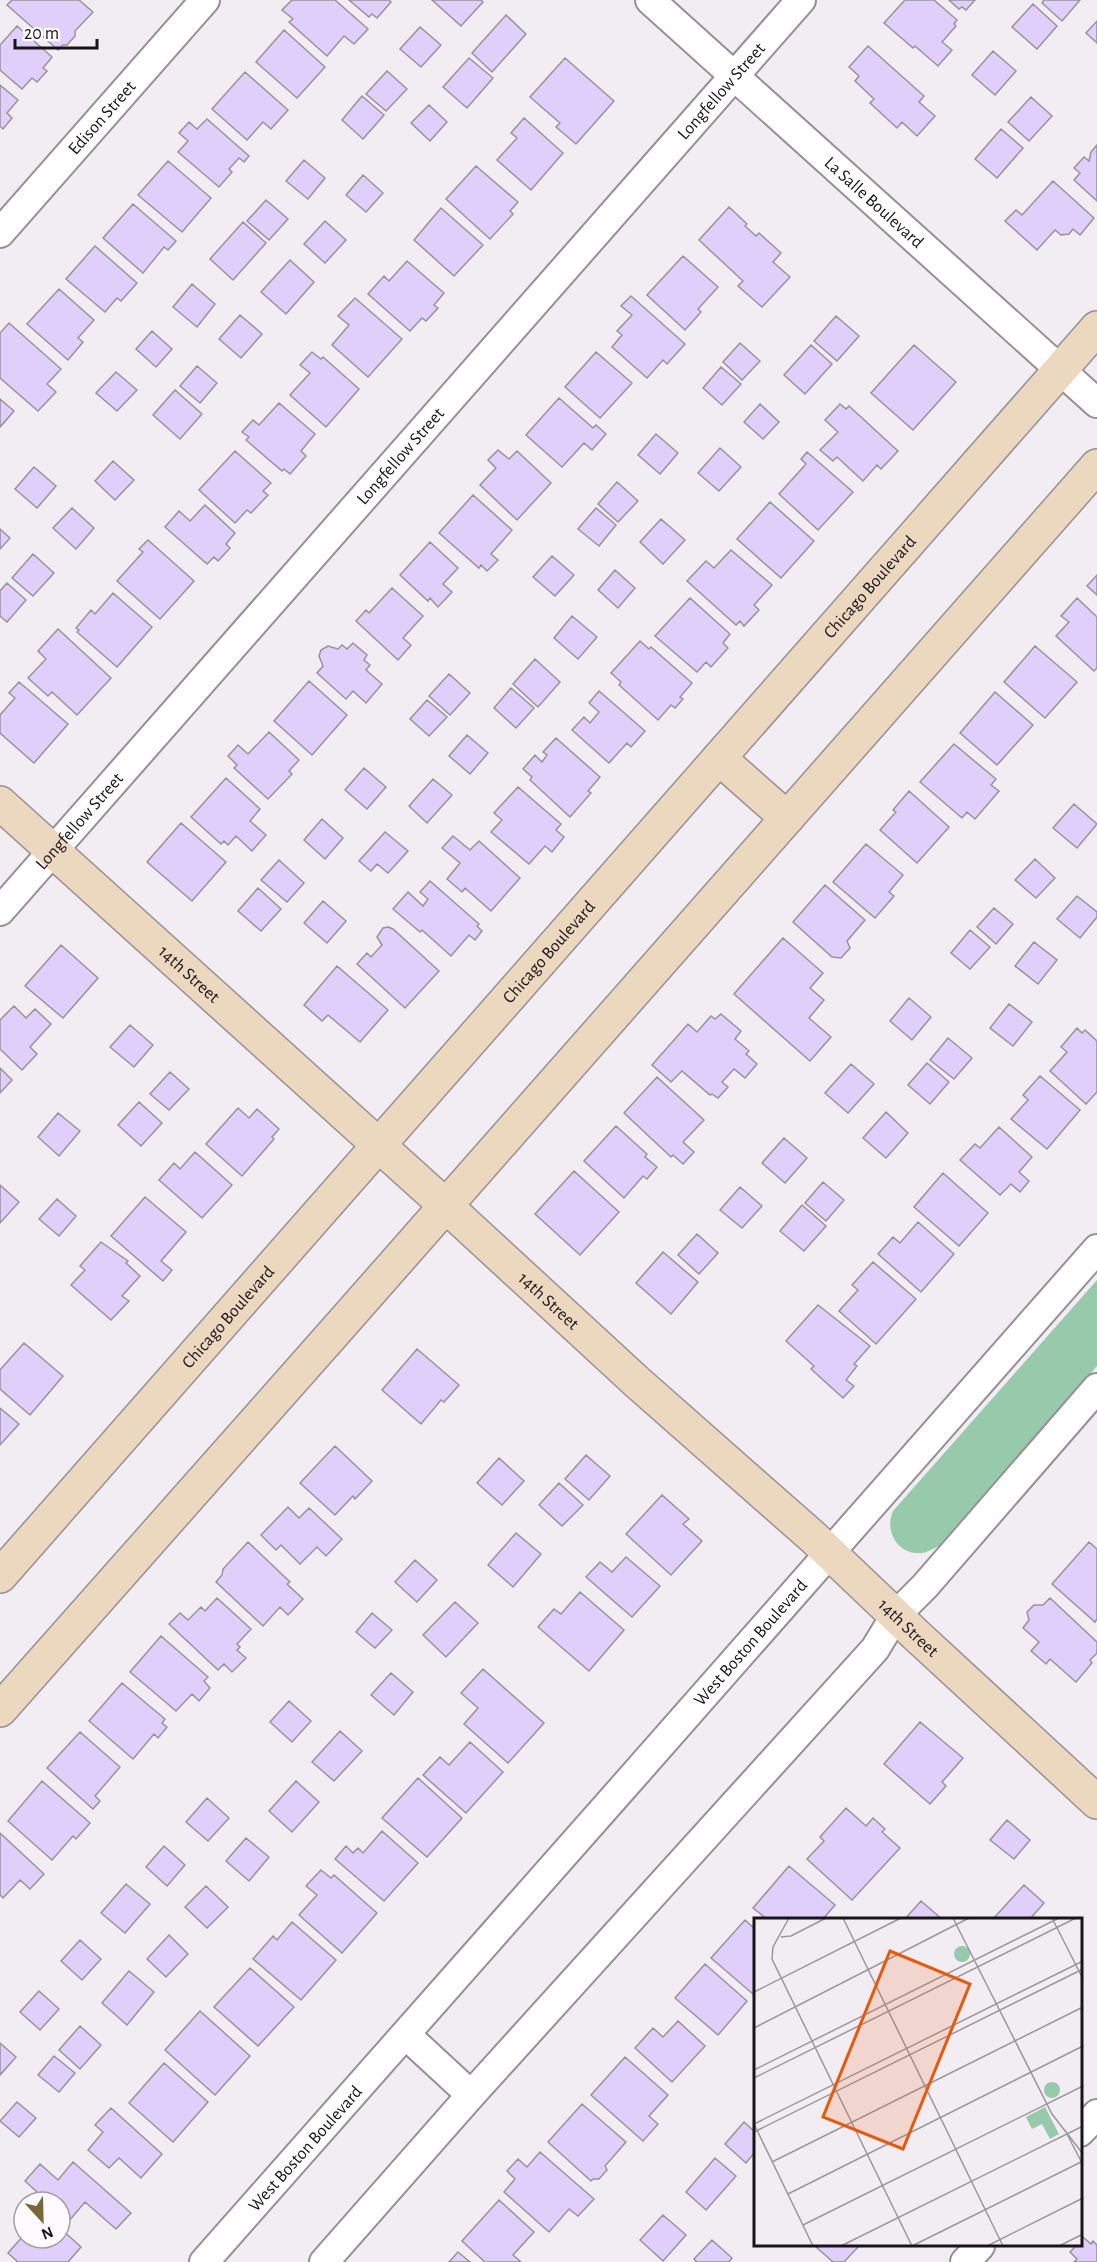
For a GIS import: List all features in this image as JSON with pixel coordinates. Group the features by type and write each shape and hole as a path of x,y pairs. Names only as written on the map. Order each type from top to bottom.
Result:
{"street":[{"name":"Edison Street","path":"0,233 205,0"},
{"name":"La Salle Boulevard","path":"650,0 1097,403"},
{"name":"Longfellow Street","path":"0,911 801,0"},
{"name":"Chicago Boulevard","path":"0,1576 1097,328"},
{"path":"6,1690 446,1206 1097,466"},
{"path":"719,758 787,818"},
{"name":"14th Street","path":"0,803 379,1145 637,1382 829,1553 1097,1802"},
{"name":"West Boston Boulevard","path":"204,2262 1097,1249"},
{"path":"324,2262 471,2095 875,1649 895,1616 925,1586 1097,1389"},
{"path":"406,2035 471,2095"},
{"path":"1082,2130 1097,2114"},
{"path":"966,2262 979,2247"}],"green space":[{"path":"1097,1280 1097,1366 939,1546 921,1553 913,1553 900,1546 890,1526 893,1511"}],"building":[{"path":"12,0 79,0 93,12 75,31 75,36 67,45 63,45 58,50 7,5"},
{"path":"292,0 335,0 368,29 354,44 344,36 327,56 289,22 293,19 282,10"},
{"path":"349,0 389,0 391,2 377,18 372,14 369,17"},
{"path":"432,0 481,0 483,2 461,26"},
{"path":"905,0 934,0 957,20 954,24 956,26 942,42 952,50 938,66 884,23"},
{"path":"949,0 975,0 966,10 962,7 959,9"},
{"path":"1044,0 1080,0 1062,21 1042,3"},
{"path":"1033,4 1057,26 1037,49 1012,27"},
{"path":"506,15 526,34 492,72 472,53"},
{"path":"1097,21 1097,43 1086,33"},
{"path":"17,26 52,57 43,68 47,71 37,82 32,78 22,89 0,70 0,45"},
{"path":"420,27 441,45 421,67 400,49"},
{"path":"284,30 325,67 297,98 256,62"},
{"path":"868,46 924,96 919,102 935,116 917,136 902,122 897,128 870,103 874,99 855,81 859,76 849,67"},
{"path":"993,51 1016,71 995,95 972,75"},
{"path":"469,58 493,78 467,108 443,87"},
{"path":"565,58 614,101 576,144 556,127 560,123 530,97"},
{"path":"387,71 407,89 386,111 366,94"},
{"path":"245,72 288,110 271,129 263,122 247,140 212,109"},
{"path":"0,85 18,100 7,113 12,118 3,129 0,126"},
{"path":"362,96 384,115 363,139 342,120"},
{"path":"1031,97 1052,116 1029,141 1008,122"},
{"path":"429,105 447,122 430,141 411,123"},
{"path":"524,118 563,153 531,190 497,160 517,138 511,133"},
{"path":"207,119 249,156 244,162 239,158 229,169 232,172 219,187 178,152 188,141 179,133 189,122 197,129"},
{"path":"1001,129 1023,148 997,178 975,159"},
{"path":"1097,145 1097,201 1074,180 1080,173 1074,168 1084,157 1089,161 1091,152"},
{"path":"304,160 325,178 308,199 286,181"},
{"path":"168,161 211,198 182,232 138,195"},
{"path":"476,166 518,202 510,211 513,214 490,239 446,199"},
{"path":"363,175 383,193 366,212 346,195"},
{"path":"1053,181 1094,218 1080,235 1073,229 1069,234 1061,235 1055,230 1037,250 1005,221 1016,210 1022,215"},
{"path":"266,200 288,219 269,240 247,221"},
{"path":"133,204 176,241 168,250 164,247 143,273 103,238"},
{"path":"729,207 756,236 759,233 781,253 773,262 790,277 762,307 738,286 743,281 699,240"},
{"path":"441,208 483,245 454,276 414,240"},
{"path":"325,221 346,240 325,263 304,244"},
{"path":"243,222 266,243 233,280 210,259"},
{"path":"95,246 137,283 121,301 117,298 105,312 66,279"},
{"path":"683,256 718,287 698,309 701,312 685,330 647,295"},
{"path":"290,260 314,282 286,314 261,292"},
{"path":"407,261 444,293 434,305 438,308 426,321 422,318 410,331 368,294 384,276 389,281"},
{"path":"192,284 215,304 197,327 173,307"},
{"path":"59,289 94,320 78,338 83,342 68,360 27,324"},
{"path":"631,296 685,344 667,364 663,360 647,378 612,347 622,335 617,331 632,315 621,306"},
{"path":"355,298 402,339 368,377 332,345 349,325 338,316"},
{"path":"240,315 262,334 241,358 219,339"},
{"path":"836,316 859,336 837,361 814,341"},
{"path":"9,323 61,369 47,384 56,392 38,411 0,378 0,333"},
{"path":"152,331 172,349 156,367 136,349"},
{"path":"740,343 760,361 742,380 723,362"},
{"path":"811,345 832,364 805,394 784,375"},
{"path":"914,345 956,382 913,430 871,393"},
{"path":"312,352 321,359 323,357 359,389 326,427 290,395 310,373 300,365"},
{"path":"596,352 632,383 600,418 565,387"},
{"path":"197,366 217,383 200,403 180,386"},
{"path":"721,367 741,384 722,405 703,388"},
{"path":"116,372 137,390 117,411 96,393"},
{"path":"175,390 202,414 180,439 153,415"},
{"path":"559,398 593,428 596,425 606,434 592,450 584,443 562,467 526,435"},
{"path":"0,399 14,411 0,427"},
{"path":"279,403 315,434 301,451 306,456 290,474 284,469 282,471 246,440 249,437 242,432 253,420 259,425"},
{"path":"760,404 779,422 763,439 744,422"},
{"path":"840,404 846,409 849,406 898,451 881,469 877,465 863,481 837,457 833,461 820,450 838,432 825,420"},
{"path":"656,434 678,453 660,474 638,455"},
{"path":"720,448 741,467 719,491 698,473"},
{"path":"498,450 509,459 517,451 551,483 517,520 480,485 496,468 488,460"},
{"path":"235,451 271,483 263,491 268,495 251,513 247,510 235,523 199,490"},
{"path":"807,452 853,492 818,530 779,494 806,464 801,459"},
{"path":"113,461 134,480 115,500 95,481"},
{"path":"34,467 56,486 37,508 15,489"},
{"path":"617,482 638,501 618,522 598,504"},
{"path":"473,495 512,530 491,554 498,560 487,571 481,565 479,568 439,533"},
{"path":"770,502 814,541 781,578 737,539"},
{"path":"205,505 235,533 226,544 230,548 218,561 214,557 207,564 165,527 179,511 190,521"},
{"path":"72,508 94,528 76,549 53,528"},
{"path":"596,508 616,525 599,546 578,529"},
{"path":"661,519 685,540 663,564 640,542"},
{"path":"0,529 10,538 0,549"},
{"path":"148,540 194,581 160,619 117,581 143,552 139,549"},
{"path":"430,542 458,568 443,584 452,592 438,607 430,598 428,601 400,575"},
{"path":"731,550 772,585 754,605 759,610 744,626 740,621 736,625 687,581 706,561 714,568"},
{"path":"33,554 54,573 33,596 12,578"},
{"path":"552,556 574,575 555,596 533,577"},
{"path":"615,570 635,588 618,608 598,590"},
{"path":"1097,575 1097,595 1087,586"},
{"path":"7,583 26,600 7,622 0,616 0,591"},
{"path":"392,588 423,616 403,638 411,645 398,660 356,621 366,610 369,613"},
{"path":"113,593 152,627 117,667 77,632 79,630 76,628 91,610 95,614"},
{"path":"690,598 730,634 723,643 728,648 711,667 706,662 697,672 655,636"},
{"path":"1077,598 1097,617 1097,668 1094,671 1056,636 1069,622 1061,616"},
{"path":"572,616 597,637 578,659 554,638"},
{"path":"58,629 111,678 77,715 52,692 48,696 28,678 46,659 38,651"},
{"path":"640,641 649,649 651,647 692,683 680,697 683,699 675,708 671,705 658,720 619,685 621,682 611,673"},
{"path":"353,643 367,655 364,660 370,665 366,670 382,684 366,703 353,691 346,699 317,673 323,666 319,656 321,650 328,646 338,649 342,645 347,649"},
{"path":"1035,646 1077,682 1045,718 1004,682"},
{"path":"535,659 560,682 538,707 513,684"},
{"path":"449,674 470,693 450,715 429,696"},
{"path":"309,681 347,715 312,755 274,721"},
{"path":"19,682 68,724 34,763 0,733 0,715 15,698 9,693"},
{"path":"511,688 534,708 516,728 494,708"},
{"path":"599,691 645,731 631,747 627,743 609,763 572,730 584,717 590,723 599,712 589,703"},
{"path":"995,692 1033,725 997,765 960,733"},
{"path":"427,700 447,717 429,736 410,719"},
{"path":"269,732 299,760 289,771 292,774 268,799 234,768 237,765 228,756 238,745 248,754"},
{"path":"467,735 488,753 470,774 449,756"},
{"path":"556,738 600,777 588,791 591,793 570,817 530,780 532,777 523,769 535,755 542,762 547,755 543,752"},
{"path":"954,744 996,779 991,785 999,791 975,819 967,812 962,818 920,782"},
{"path":"364,768 386,787 367,809 345,790"},
{"path":"226,778 260,809 250,821 266,835 252,851 236,836 228,845 224,841 221,844 191,817"},
{"path":"433,779 452,795 427,823 409,806"},
{"path":"518,787 561,824 556,830 564,837 552,852 545,846 529,864 491,832 502,820 494,813"},
{"path":"909,791 949,827 917,863 880,830 896,812 893,810"},
{"path":"1074,804 1097,824 1077,848 1053,828"},
{"path":"322,819 343,838 325,859 304,840"},
{"path":"181,823 226,862 192,901 147,862"},
{"path":"385,832 408,851 388,873 377,864 371,871 359,861"},
{"path":"453,836 470,850 479,841 520,878 491,911 465,888 462,892 447,879 460,863 442,848"},
{"path":"866,844 903,875 889,892 894,896 875,918 833,882"},
{"path":"1035,859 1055,878 1036,898 1015,880"},
{"path":"279,860 304,883 287,902 261,880"},
{"path":"430,881 479,924 477,926 482,931 475,940 469,935 451,956 422,930 420,932 393,909 408,892 423,906 428,899 420,892"},
{"path":"825,885 865,920 847,941 850,948 841,958 832,957 793,922"},
{"path":"258,888 281,909 261,931 238,911"},
{"path":"1077,896 1097,912 1097,917 1080,938 1057,919"},
{"path":"323,901 346,921 327,943 304,923"},
{"path":"994,908 1013,924 996,944 977,927"},
{"path":"388,927 439,971 405,1008 357,964 367,953 371,957 382,945 377,937 383,928"},
{"path":"970,930 990,947 970,969 951,953"},
{"path":"783,938 823,973 810,988 824,1000 809,1018 831,1037 810,1061 734,994"},
{"path":"1034,942 1057,960 1038,984 1015,966"},
{"path":"61,945 98,978 63,1018 25,986"},
{"path":"337,966 388,1010 360,1042 328,1015 322,1021 304,1005"},
{"path":"909,998 931,1017 912,1040 890,1021"},
{"path":"1009,1004 1032,1022 1013,1046 990,1028"},
{"path":"14,1006 26,1018 35,1009 51,1024 30,1047 37,1054 22,1070 0,1049 0,1020"},
{"path":"721,1014 741,1031 735,1039 749,1051 746,1054 757,1064 745,1078 734,1069 722,1082 728,1087 718,1098 710,1095 682,1071 671,1082 652,1065 688,1024 697,1032 711,1016 715,1019"},
{"path":"130,1025 153,1045 134,1067 110,1047"},
{"path":"1077,1028 1082,1033 1085,1030 1097,1041 1097,1092 1086,1104 1050,1071 1067,1052 1061,1047"},
{"path":"948,1038 972,1058 954,1079 930,1060"},
{"path":"927,1063 949,1082 930,1104 908,1085"},
{"path":"851,1064 874,1084 848,1113 825,1093"},
{"path":"0,1068 12,1080 0,1093"},
{"path":"170,1072 189,1089 169,1110 150,1094"},
{"path":"1040,1076 1080,1110 1047,1149 1011,1119 1028,1100 1023,1095"},
{"path":"657,1077 704,1120 683,1142 694,1152 683,1164 673,1155 671,1157 624,1113"},
{"path":"139,1102 162,1123 141,1146 118,1125"},
{"path":"238,1108 249,1118 257,1109 279,1129 272,1137 274,1139 242,1176 206,1144"},
{"path":"886,1112 908,1133 886,1158 863,1138"},
{"path":"58,1113 80,1131 59,1156 38,1137"},
{"path":"616,1126 647,1154 645,1157 657,1167 647,1179 643,1176 624,1198 584,1161"},
{"path":"999,1127 1032,1157 1019,1172 1029,1181 1020,1192 1011,1184 1000,1195 960,1160 975,1144 980,1148"},
{"path":"784,1138 807,1158 785,1183 762,1163"},
{"path":"195,1152 232,1185 202,1218 159,1180 174,1163 180,1169"},
{"path":"574,1171 619,1212 580,1255 535,1214"},
{"path":"943,1173 988,1213 959,1246 914,1207"},
{"path":"823,1182 844,1200 826,1221 805,1203"},
{"path":"0,1185 19,1202 0,1223"},
{"path":"740,1187 762,1206 742,1228 720,1210"},
{"path":"145,1197 186,1232 161,1261 172,1270 163,1281 111,1236"},
{"path":"57,1199 76,1216 59,1236 39,1219"},
{"path":"802,1205 826,1226 804,1251 780,1231"},
{"path":"918,1222 954,1254 921,1292 878,1254 893,1237 900,1243"},
{"path":"697,1234 718,1253 699,1274 678,1255"},
{"path":"101,1242 128,1261 126,1263 140,1276 122,1296 129,1301 111,1320 71,1285 85,1270 80,1266"},
{"path":"663,1252 698,1282 671,1314 636,1283"},
{"path":"873,1262 916,1299 876,1344 839,1311 858,1290 852,1285"},
{"path":"818,1305 870,1346 854,1364 857,1366 846,1380 854,1386 843,1398 811,1369 814,1366 786,1341"},
{"path":"24,1343 63,1376 30,1415 0,1389 0,1370"},
{"path":"417,1349 459,1385 444,1402 441,1400 421,1424 382,1390"},
{"path":"0,1408 19,1424 0,1445"},
{"path":"335,1446 372,1481 355,1499 353,1496 335,1515 300,1483"},
{"path":"586,1455 610,1476 589,1500 565,1479"},
{"path":"499,1458 524,1481 502,1505 477,1483"},
{"path":"559,1483 583,1505 562,1526 539,1505"},
{"path":"662,1495 689,1519 683,1524 702,1541 671,1575 626,1534"},
{"path":"288,1507 299,1518 309,1508 342,1539 326,1556 317,1547 300,1564 281,1545 276,1550 261,1535"},
{"path":"516,1533 541,1554 513,1587 488,1565"},
{"path":"248,1542 290,1582 287,1584 303,1599 288,1615 280,1607 263,1626 216,1582 222,1575 223,1569"},
{"path":"1089,1542 1097,1549 1097,1619 1095,1622 1052,1584"},
{"path":"626,1557 660,1586 632,1617 586,1577 600,1562 612,1572"},
{"path":"415,1560 437,1580 417,1602 395,1582"},
{"path":"580,1592 624,1630 589,1671 538,1627 554,1609 561,1614"},
{"path":"217,1598 251,1629 237,1644 240,1647 237,1650 246,1658 232,1672 224,1664 218,1670 169,1624 180,1613 188,1620 201,1607 205,1611"},
{"path":"1050,1598 1097,1642 1097,1653 1090,1660 1092,1663 1076,1682 1050,1659 1046,1664 1031,1651 1039,1642 1023,1628 1029,1620 1027,1612 1034,1605 1043,1605"},
{"path":"455,1602 478,1623 446,1657 423,1635"},
{"path":"372,1613 392,1630 375,1648 356,1632"},
{"path":"161,1636 208,1677 204,1681 210,1688 199,1701 192,1694 176,1711 130,1672"},
{"path":"483,1669 544,1723 508,1763 464,1724 478,1708 461,1693"},
{"path":"391,1673 413,1692 394,1715 371,1695"},
{"path":"122,1683 165,1719 162,1723 167,1727 158,1738 154,1734 133,1759 89,1721"},
{"path":"289,1701 311,1721 292,1742 270,1722"},
{"path":"920,1722 963,1758 942,1782 946,1786 930,1804 884,1764"},
{"path":"340,1731 362,1751 334,1781 312,1762"},
{"path":"80,1732 120,1767 95,1796 100,1801 93,1809 47,1768"},
{"path":"470,1742 503,1772 466,1813 423,1775 440,1757 449,1765"},
{"path":"418,1778 462,1818 427,1857 382,1818"},
{"path":"42,1781 90,1823 76,1839 73,1836 52,1860 8,1821"},
{"path":"296,1781 319,1802 292,1832 269,1811"},
{"path":"207,1798 229,1818 208,1841 186,1822"},
{"path":"846,1808 866,1826 873,1818 885,1829 882,1832 900,1848 852,1900 807,1859 824,1841 820,1837"},
{"path":"1007,1820 1030,1840 1014,1859 990,1840"},
{"path":"382,1831 418,1863 384,1901 335,1859 346,1846 353,1853 358,1848 363,1853"},
{"path":"0,1833 44,1874 30,1889 20,1880 3,1898 0,1895"},
{"path":"246,1838 269,1857 249,1881 226,1861"},
{"path":"164,1846 185,1865 167,1886 146,1867"},
{"path":"789,1866 835,1905 824,1918 766,1918 753,1908"},
{"path":"321,1870 331,1878 334,1875 377,1913 342,1953 299,1915 317,1895 306,1886"},
{"path":"126,1884 150,1904 125,1933 101,1913"},
{"path":"1024,1885 1044,1903 1031,1918 994,1918"},
{"path":"206,1886 228,1907 207,1928 185,1907"},
{"path":"921,1901 941,1918 906,1918"},
{"path":"745,1920 754,1928 753,1994 711,1958"},
{"path":"292,1922 336,1960 301,2000 253,1959 273,1936 277,1940"},
{"path":"169,1935 188,1954 166,1977 147,1959"},
{"path":"80,1940 101,1959 82,1980 61,1961"},
{"path":"705,1964 747,2001 718,2035 675,1998"},
{"path":"250,1968 294,2007 258,2046 214,2007"},
{"path":"129,1971 154,1992 127,2025 102,2003"},
{"path":"39,1991 59,2009 40,2030 20,2012"},
{"path":"200,2011 250,2056 215,2095 165,2050"},
{"path":"678,2021 705,2046 672,2082 635,2048 653,2028 663,2037"},
{"path":"80,2026 101,2045 80,2069 59,2050"},
{"path":"0,2043 16,2057 0,2075"},
{"path":"54,2056 75,2073 59,2092 38,2075"},
{"path":"625,2057 668,2095 649,2116 658,2124 643,2141 591,2095"},
{"path":"164,2063 208,2102 173,2142 129,2103"},
{"path":"17,2102 36,2118 19,2137 0,2121"},
{"path":"582,2104 626,2142 605,2166 607,2170 599,2179 591,2181 548,2142"},
{"path":"111,2108 162,2154 141,2178 119,2158 109,2168 88,2150 103,2132 95,2125"},
{"path":"744,2122 754,2131 754,2153 746,2163 725,2144"},
{"path":"540,2152 594,2199 578,2216 569,2209 549,2232 504,2192 515,2179 507,2171 518,2159 527,2167"},
{"path":"715,2158 736,2176 706,2210 686,2192"},
{"path":"73,2162 131,2213 116,2229 85,2202 72,2217 72,2190 35,2190 25,2181 40,2164 58,2180"},
{"path":"499,2200 534,2232 513,2255 521,2262 485,2262 462,2241"},
{"path":"663,2215 686,2235 663,2261 640,2240"},
{"path":"1082,2238 1091,2244 1093,2241 1097,2245 1097,2262 1074,2262 1077,2259 1070,2252 1075,2247 1082,2247"},
{"path":"72,2239 81,2247 68,2262 18,2262 8,2253 12,2248 72,2250"},
{"path":"712,2240 732,2258 729,2262 697,2262 694,2259"},
{"path":"816,2247 858,2247 844,2262 833,2262"},
{"path":"458,2252 470,2262 449,2262"}]}
